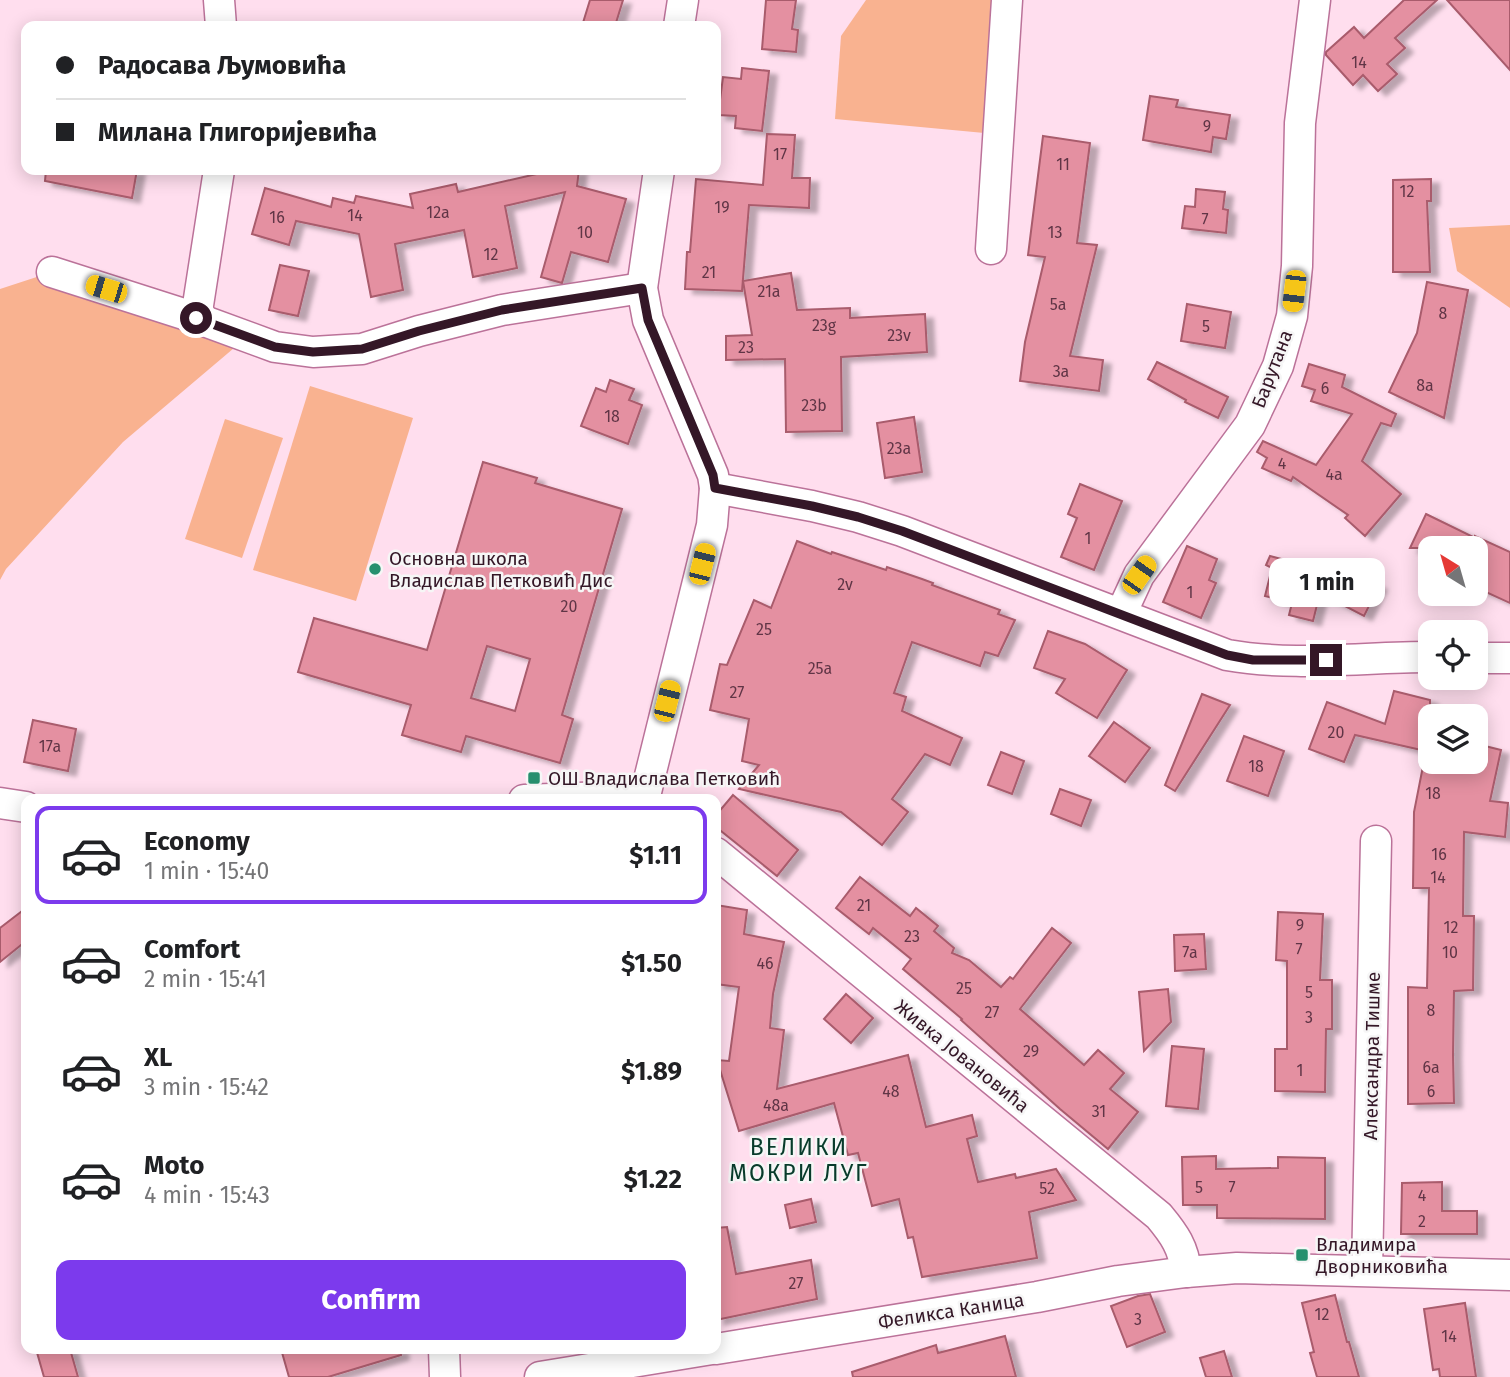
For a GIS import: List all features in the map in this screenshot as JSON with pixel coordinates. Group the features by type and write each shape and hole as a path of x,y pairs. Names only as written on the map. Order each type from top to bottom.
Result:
{"street":[{"path":"219,0 221,21"},
{"path":"680,21 683,0"},
{"path":"991,249 1007,0"},
{"name":"Барутана","path":"1121,614 1139,575 1250,425 1278,366 1292,316 1297,266 1300,123 1315,0"},
{"path":"196,318 218,175"},
{"path":"645,794 712,525 715,488 713,475 648,320 642,288 658,175"},
{"path":"52,272 196,318 275,347 313,352 362,349 502,310 642,288"},
{"path":"715,488 858,517 1227,655 1253,660 1418,657"},
{"path":"1488,658 1510,658"},
{"path":"0,803 21,806"},
{"name":"Александра Тишме","path":"1367,1270 1376,841"},
{"name":"Живка Јовановића","path":"721,857 1159,1216 1180,1244 1185,1256 1186,1272"},
{"name":"Феликса Каница","path":"721,1348 1186,1272 1237,1268 1510,1275"},
{"path":"444,1354 444,1377"},
{"name":"Феликса Каница","path":"540,1377 683,1354"}],"shaded area":[{"path":"866,0 1010,0 995,134 835,119 841,36"},
{"path":"1510,225 1510,308 1457,271 1449,228"},
{"path":"52,272 247,337 123,442 6,569 0,580 0,289"},
{"path":"310,386 413,418 356,601 253,570"},
{"path":"225,419 283,438 242,558 185,539"}],"building":[{"path":"590,0 623,0 617,21 584,21"},
{"path":"766,0 796,0 792,29 798,30 796,52 762,49"},
{"path":"1404,0 1437,0 1395,38 1405,48 1387,64 1397,74 1378,91 1363,75 1353,85 1326,52 1354,27 1364,38"},
{"path":"1447,0 1510,0 1510,70"},
{"path":"742,68 769,71 762,131 735,128 736,116 721,115 723,77 741,79"},
{"path":"1150,96 1178,100 1176,107 1230,115 1226,139 1213,137 1211,152 1143,140"},
{"path":"767,134 795,135 792,178 810,178 809,208 749,205 742,291 685,289 696,179 763,185"},
{"path":"1043,136 1090,143 1077,243 1097,245 1070,356 1103,360 1099,391 1020,381 1025,342 1045,257 1028,255"},
{"path":"46,175 136,175 132,198 45,181"},
{"path":"532,175 578,175 577,186 626,199 608,262 571,252 562,283 541,277 565,192 505,206 517,268 473,277 464,230 395,244 403,290 371,297 359,234 296,221 289,245 252,234 265,188 331,207 333,198 354,203 356,196 413,208 410,194 456,184 458,192"},
{"path":"1431,179 1431,201 1427,201 1430,272 1393,272 1393,180"},
{"path":"1196,189 1225,192 1223,209 1228,210 1226,233 1182,228 1185,206 1195,207"},
{"path":"280,265 309,271 298,316 269,310"},
{"path":"791,273 797,310 850,308 850,318 925,314 927,352 841,357 842,431 786,432 785,359 726,360 726,336 752,335 743,281"},
{"path":"1427,282 1468,290 1444,418 1389,392 1417,333"},
{"path":"1187,304 1231,312 1225,348 1181,341"},
{"path":"1157,362 1228,397 1218,418 1148,379"},
{"path":"1309,364 1345,375 1342,387 1396,414 1391,426 1381,423 1362,461 1401,494 1365,536 1345,518 1348,515 1293,477 1291,481 1262,468 1267,458 1257,452 1263,441 1316,465 1352,414 1311,401 1315,390 1302,386"},
{"path":"610,380 634,389 629,400 642,405 628,444 581,426 596,388 606,392"},
{"path":"914,417 922,472 885,478 877,423"},
{"path":"483,462 537,478 535,483 622,509 562,715 573,719 560,763 466,736 461,752 402,735 411,705 298,672 314,618 427,650","holes":["487,646 530,659 515,711 471,698"]},
{"path":"1080,484 1122,501 1094,570 1061,557 1077,518 1068,514"},
{"path":"1426,514 1471,536 1418,536 1418,548 1410,548"},
{"path":"797,541 831,554 832,552 886,570 887,567 922,579 1000,610 998,614 1015,620 998,656 985,652 980,666 912,642 894,693 906,697 902,711 962,738 950,765 925,754 892,799 908,812 882,845 841,812 739,789 759,765 742,761 749,719 710,710 720,664 727,665 754,600 771,608"},
{"path":"1488,542 1510,552 1510,603 1488,593"},
{"path":"1187,546 1217,559 1209,580 1216,583 1201,618 1163,602"},
{"path":"1270,556 1346,576 1349,571 1379,586 1364,616 1320,593 1313,621 1289,615 1292,603 1265,596 1272,568 1266,565"},
{"path":"1048,631 1085,644 1127,670 1097,718 1056,693 1065,679 1034,668"},
{"path":"1394,691 1430,700 1430,704 1418,704 1418,749 1355,735 1344,762 1309,749 1327,702 1385,724"},
{"path":"1202,694 1230,705 1175,791 1165,785"},
{"path":"33,720 76,729 68,771 24,762"},
{"path":"1114,722 1150,748 1125,782 1089,756"},
{"path":"1244,736 1284,751 1268,796 1227,781"},
{"path":"1488,747 1501,750 1490,801 1508,803 1505,837 1464,832 1463,916 1474,916 1473,990 1454,991 1454,1103 1408,1104 1408,987 1427,988 1429,888 1413,888 1414,812 1421,774 1488,774"},
{"path":"1001,752 1024,761 1012,794 988,785"},
{"path":"1060,789 1091,800 1081,826 1051,814"},
{"path":"733,795 798,850 777,876 721,831 721,809"},
{"path":"860,877 910,916 916,908 938,926 934,931 954,948 952,953 969,960 1001,987 1010,977 1013,979 1052,928 1071,943 1020,1009 1084,1065 1098,1050 1124,1073 1110,1089 1138,1112 1108,1149 903,969 911,959 873,928 869,934 836,908"},
{"path":"721,906 747,910 744,934 784,942 773,994 770,1028 784,1030 777,1089 908,1055 926,1127 972,1115 977,1136 967,1139 978,1182 1015,1174 1016,1178 1056,1169 1076,1200 1029,1212 1037,1258 922,1277 913,1237 908,1238 899,1199 872,1206 858,1153 848,1155 834,1103 739,1131 721,1073 721,1060 729,1061 739,987 721,985"},
{"path":"21,912 21,945 0,962 0,928"},
{"path":"1278,912 1323,914 1320,980 1332,980 1332,1029 1326,1029 1325,1092 1275,1091 1275,1049 1287,1049 1287,961 1276,960"},
{"path":"1204,934 1206,969 1175,971 1174,935"},
{"path":"1168,989 1171,1022 1144,1051 1139,992"},
{"path":"846,994 873,1018 851,1043 824,1019"},
{"path":"1172,1046 1204,1049 1198,1109 1166,1106"},
{"path":"1216,1156 1216,1169 1278,1168 1278,1157 1325,1158 1325,1219 1217,1218 1217,1205 1183,1205 1182,1157"},
{"path":"1442,1182 1442,1211 1477,1211 1477,1234 1401,1234 1402,1183"},
{"path":"811,1199 816,1222 790,1228 785,1205"},
{"path":"727,1227 736,1274 811,1260 817,1299 721,1319 721,1228"},
{"path":"1150,1294 1165,1332 1127,1347 1111,1306"},
{"path":"1335,1295 1359,1377 1317,1377 1302,1303"},
{"path":"1465,1303 1476,1377 1440,1377 1439,1369 1433,1370 1424,1309"},
{"path":"1005,1336 1016,1377 853,1377 852,1372 936,1345 938,1353"},
{"path":"1224,1351 1232,1377 1206,1377 1200,1358"},
{"path":"37,1354 71,1354 78,1377 44,1377"},
{"path":"282,1354 401,1354 328,1377 289,1377"}],"place":[{"name":"Основна школа Владислав Петковић Дис","path":"375,569"},
{"name":"ОШ Владислава Петковић","path":"534,778"},
{"name":"Владимира Дворниковића","path":"1302,1255"}],"district":[{"name":"ВЕЛИКИ МОКРИ ЛУГ","path":"799,1160"}],"route":[{"path":"196,318 275,347 313,352 362,349 502,310 642,288 648,320 713,475 715,488 812,506 902,531 1227,655 1253,660 1326,660"}]}
